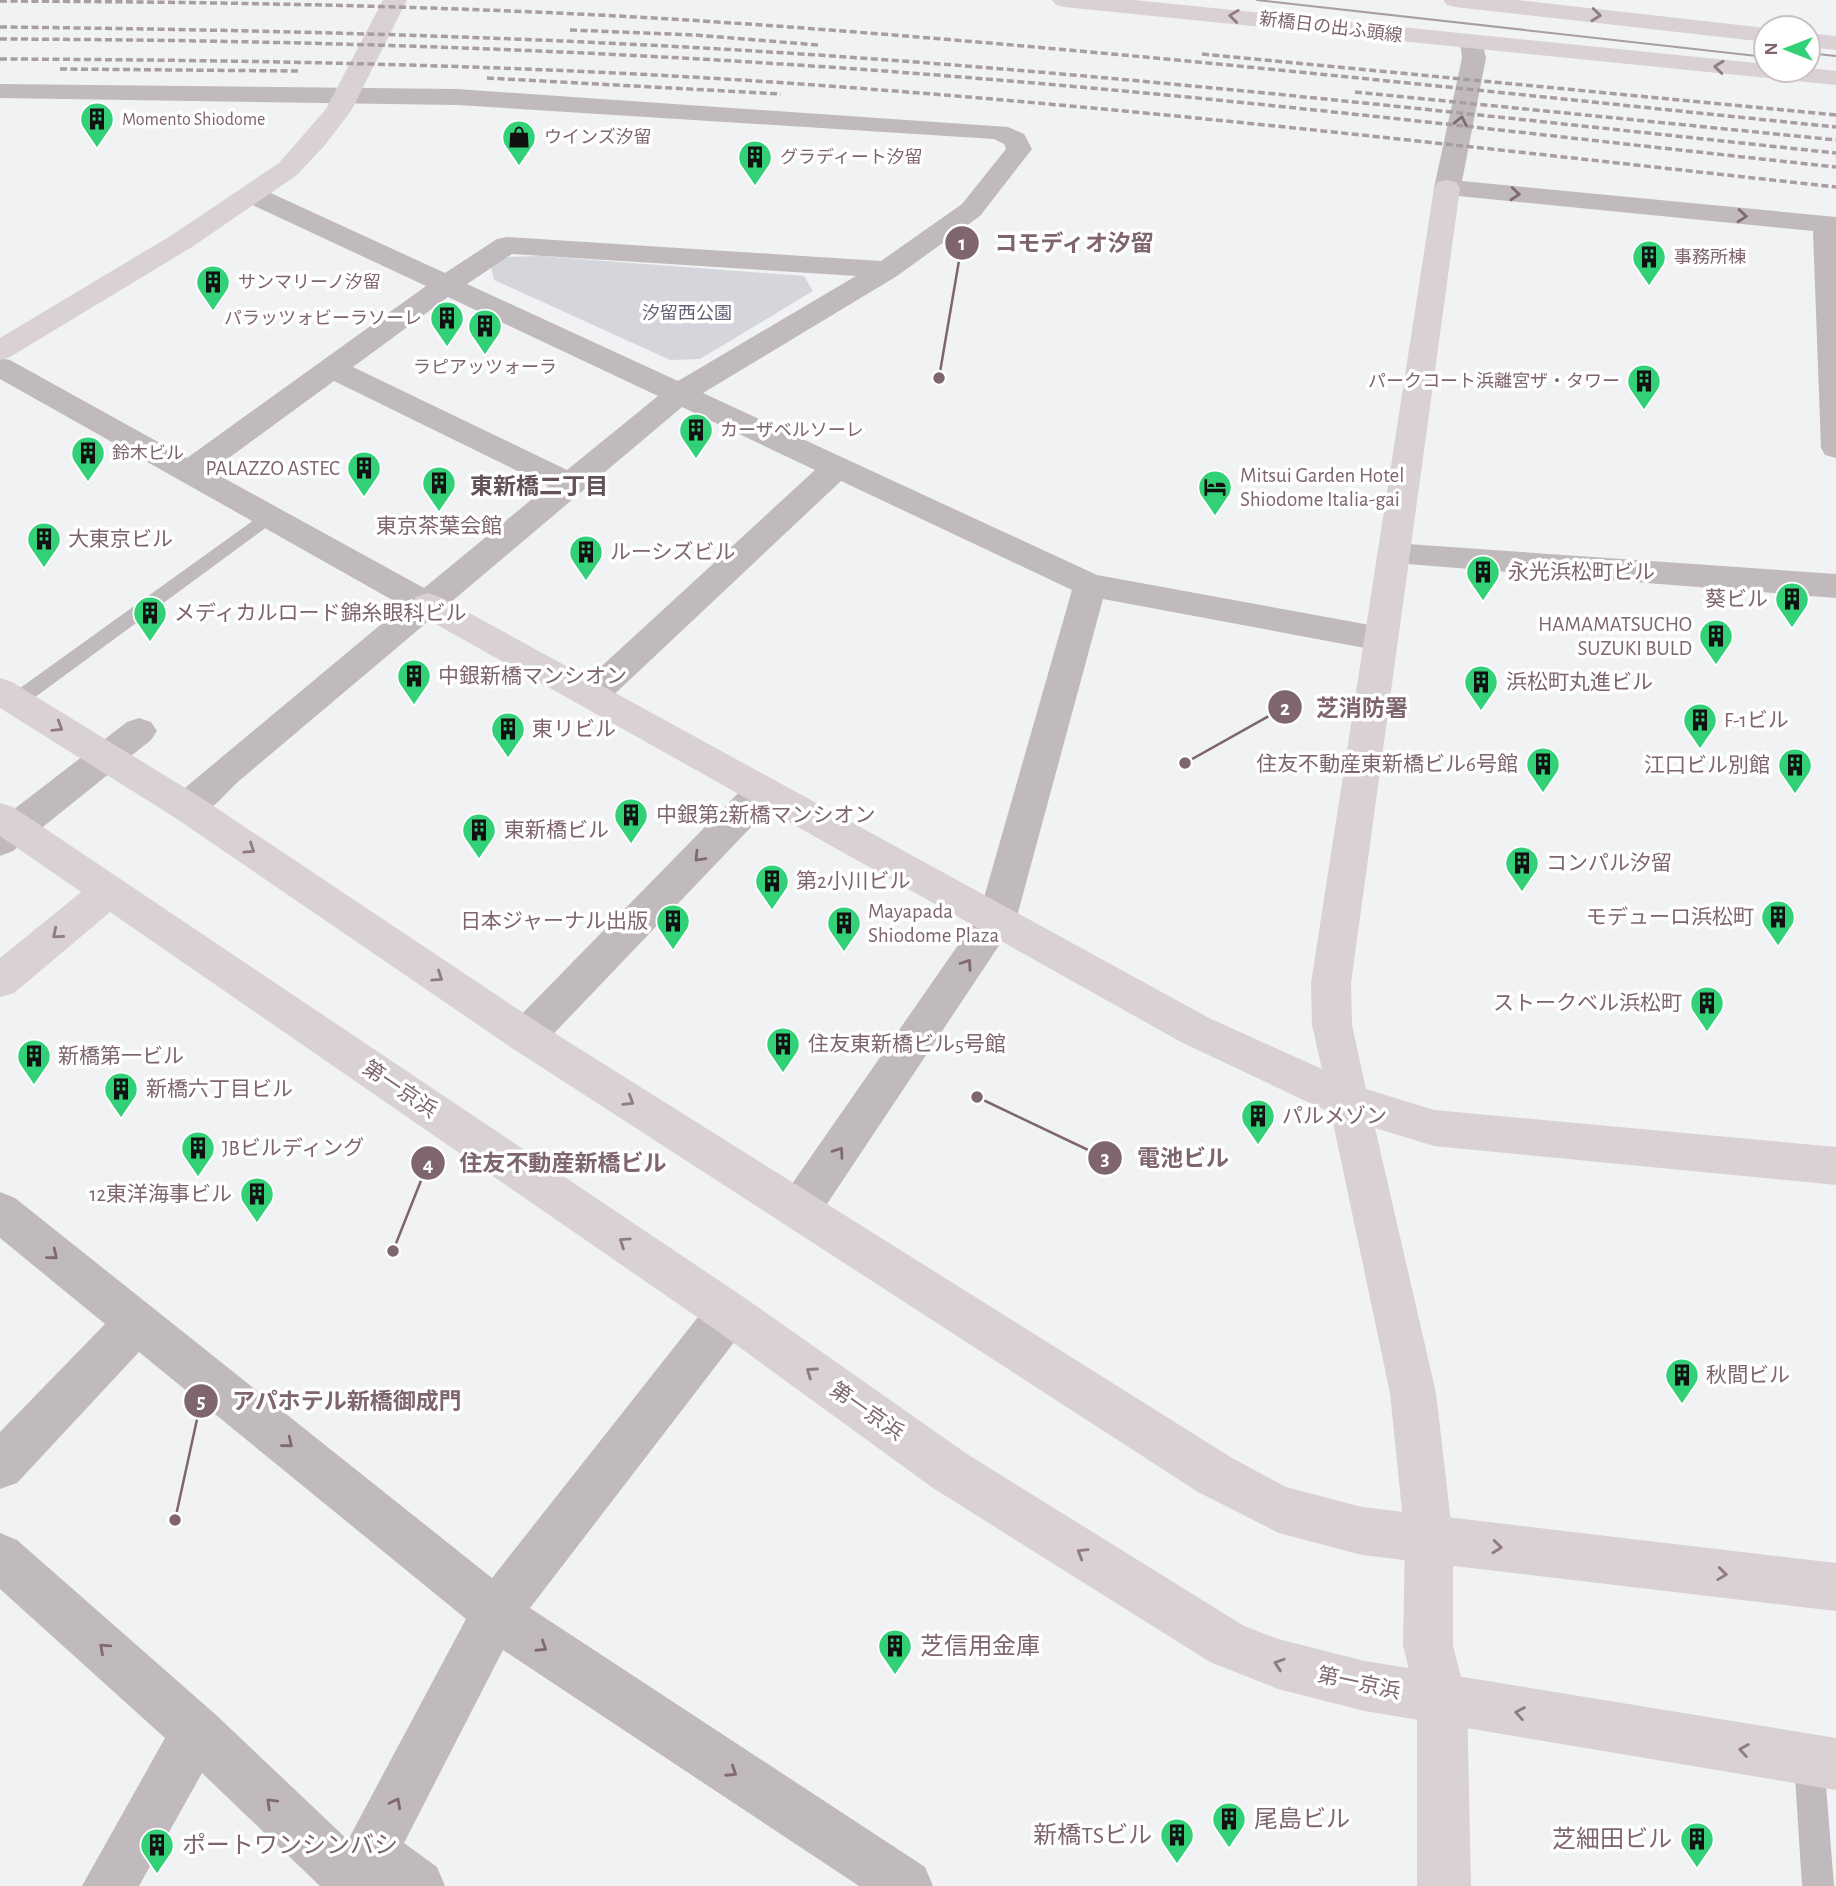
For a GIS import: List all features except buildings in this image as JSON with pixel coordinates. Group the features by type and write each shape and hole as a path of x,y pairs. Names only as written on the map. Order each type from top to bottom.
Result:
{"main road":[{"path":"0,351 253,195 288,169 316,140 338,111 395,0"},
{"name":"新橋日の出ふ頭線","path":"1064,0 1836,78"},
{"path":"1455,0 1752,33"},
{"path":"1444,1886 1441,1700 1428,1646 1429,1540 1413,1393 1332,1025 1331,983 1447,188"},
{"path":"428,605 1195,1030 1350,1102 1434,1128 1836,1166"},
{"path":"8,696 187,807 526,1037 1236,1486 1291,1512 1362,1531 1836,1587"},
{"name":"第一京浜","path":"0,817 729,1313 950,1471 1227,1644 1278,1664 1441,1700 1823,1762"},
{"path":"0,981 109,891"}],"street":[{"path":"1472,42 1474,58 1447,188 1831,225 1836,448"},
{"path":"0,91 403,95 645,107 999,132 1015,139 1019,149 971,210 887,270 679,394 226,771 187,807"},
{"path":"253,195 1090,585 1381,639"},
{"path":"188,472 446,285 507,245 887,270"},
{"path":"0,367 428,605"},
{"path":"332,368 569,484"},
{"path":"592,695 836,468"},
{"path":"1393,554 1836,586"},
{"path":"800,1208 997,920 1090,585"},
{"path":"0,841 139,731"},
{"path":"526,1037 763,791"},
{"path":"0,1212 528,1638 906,1886"},
{"path":"360,1874 496,1612 729,1313"},
{"path":"0,1466 137,1323"},
{"path":"0,1556 360,1874 418,1886"},
{"path":"109,1886 197,1732"}],"lane":[{"path":"8,696 268,516"},
{"path":"1818,1886 1823,1762"}],"green space":[{"name":"汐留西公園","path":"539,256 804,276 813,291 700,359 670,360 494,280 491,267 506,257"}],"tram line":[{"path":"1257,0 1752,55"},
{"path":"1822,54 1836,56"}],"railway":[{"path":"0,1 352,6 703,21 1128,56 1836,127"},
{"path":"0,27 416,36 832,56 1209,88 1836,153"},
{"path":"570,30 695,35 818,45"},
{"path":"0,39 481,49 841,68 1180,96 1836,167"},
{"path":"1202,54 1836,115"},
{"path":"0,59 393,65 786,83 1180,116 1836,187"},
{"path":"60,69 298,71"},
{"path":"487,78 781,94"},
{"path":"1355,92 1836,140"}],"place":[{"name":"Momento Shiodome","path":"97,149"},
{"name":"ウインズ汐留","path":"519,167"},
{"name":"グラディート汐留","path":"755,187"},
{"name":"事務所棟","path":"1649,287"},
{"name":"サンマリーノ汐留","path":"213,312"},
{"name":"パラッツォビーラソーレ","path":"447,348"},
{"name":"ラピアッツォーラ","path":"485,356"},
{"name":"コモディオ汐留","path":"939,378"},
{"name":"パークコート浜離宮ザ・タワー","path":"1644,411"},
{"name":"カーザベルソーレ","path":"696,460"},
{"name":"鈴木ビル","path":"88,483"},
{"name":"PALAZZO ASTEC","path":"364,498"},
{"name":"東京茶葉会館","path":"439,513"},
{"name":"Mitsui Garden Hotel Shiodome Italia-gai","path":"1215,517"},
{"name":"大東京ビル","path":"44,569"},
{"name":"ルーシズビル","path":"586,582"},
{"name":"永光浜松町ビル","path":"1483,602"},
{"name":"葵ビル","path":"1792,629"},
{"name":"メディカルロード錦糸眼科ビル","path":"150,643"},
{"name":"HAMAMATSUCHO SUZUKI BULD","path":"1716,666"},
{"name":"中銀新橋マンシオン","path":"414,706"},
{"name":"浜松町丸進ビル","path":"1481,712"},
{"name":"F-1ビル","path":"1700,750"},
{"name":"東リビル","path":"508,759"},
{"name":"芝消防署","path":"1185,763"},
{"name":"住友不動産東新橋ビル6号館","path":"1543,794"},
{"name":"江口ビル別館","path":"1795,795"},
{"name":"中銀第2新橋マンシオン","path":"631,845"},
{"name":"東新橋ビル","path":"479,860"},
{"name":"コンパル汐留","path":"1522,893"},
{"name":"第2小川ビル","path":"772,911"},
{"name":"モデューロ浜松町","path":"1778,947"},
{"name":"日本ジャーナル出版","path":"673,951"},
{"name":"Mayapada Shiodome Plaza","path":"844,953"},
{"name":"ストークベル浜松町","path":"1707,1033"},
{"name":"住友東新橋ビル5号館","path":"783,1074"},
{"name":"新橋第一ビル","path":"34,1086"},
{"name":"電池ビル","path":"977,1097"},
{"name":"新橋六丁目ビル","path":"121,1119"},
{"name":"パルメゾン","path":"1258,1146"},
{"name":"JBビルディング","path":"198,1178"},
{"name":"12東洋海事ビル","path":"257,1224"},
{"name":"住友不動産新橋ビル","path":"393,1251"},
{"name":"秋間ビル","path":"1682,1405"},
{"name":"アパホテル新橋御成門","path":"175,1520"},
{"name":"芝信用金庫","path":"895,1676"},
{"name":"尾島ビル","path":"1229,1849"},
{"name":"新橋TSビル","path":"1177,1865"},
{"name":"芝細田ビル","path":"1697,1869"},
{"name":"ポートワンシンバシ","path":"157,1875"}],"district":[{"name":"東新橋二丁目","path":"539,486"}]}
